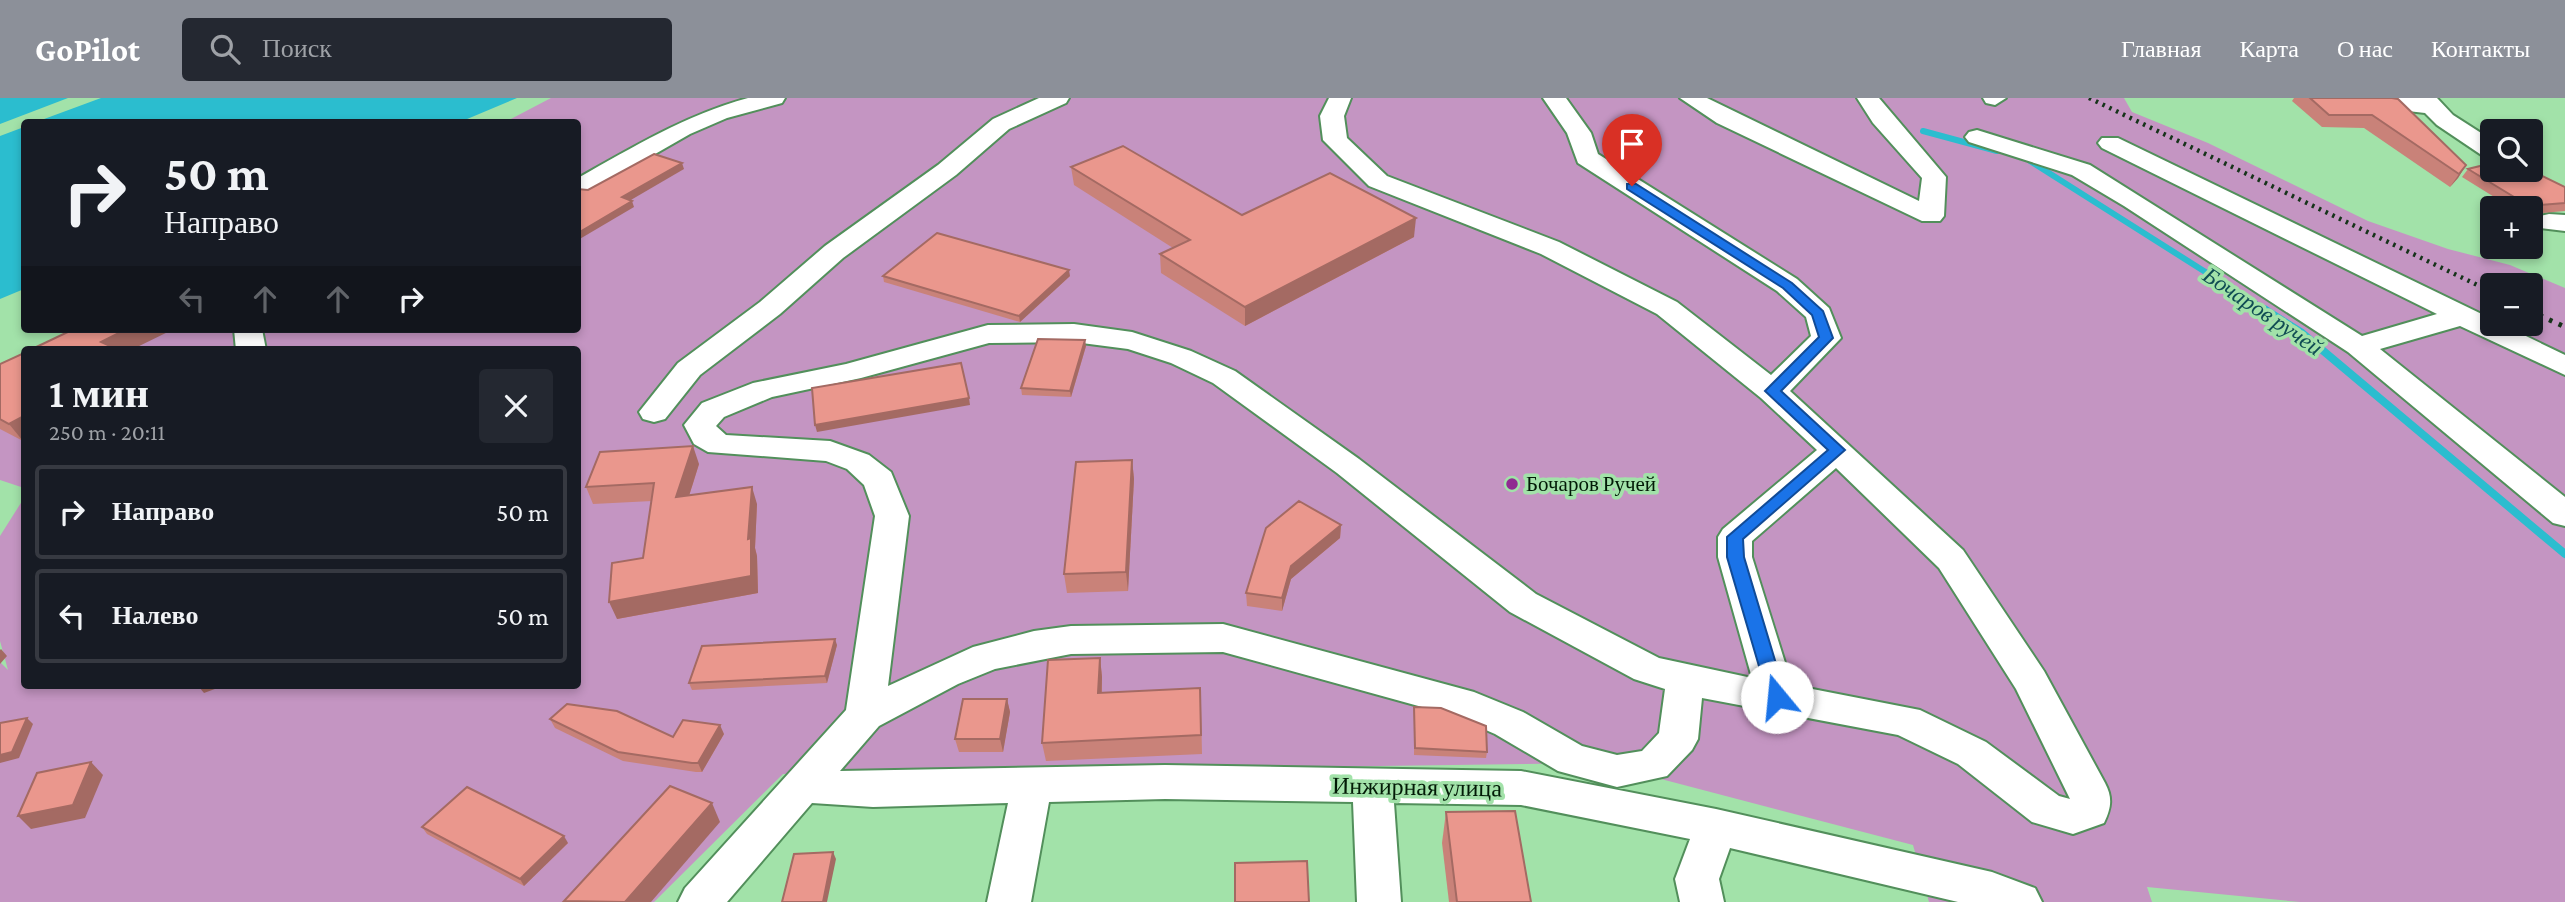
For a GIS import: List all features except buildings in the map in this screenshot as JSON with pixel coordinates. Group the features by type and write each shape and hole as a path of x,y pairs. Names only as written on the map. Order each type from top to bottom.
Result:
{"street":[{"path":"581,186 682,129 719,113 774,98"},
{"path":"654,412 689,369 770,308 834,252 947,170 1002,124 1058,98"},
{"path":"865,715 892,516 879,481 858,462 830,452 719,445 705,437 700,425 713,410 764,390 850,372 988,334 1073,333 1132,341 1181,357 1224,377 1348,467 1523,603 1647,668 1685,680 1906,721 1972,753 2047,810 2073,817 2089,811 2091,795 2031,681 1951,559 1837,450 1772,391 1667,308 1550,248 1378,181 1335,139 1332,116 1340,98"},
{"path":"1554,98 1579,133 1587,158 1787,285 1819,314 1826,338 1772,391"},
{"path":"1692,98 1725,118 1931,216 1934,177 1881,118 1868,98"},
{"path":"2356,98 2429,102 2445,120 2480,144"},
{"path":"1977,137 2081,170 2358,346 2565,515"},
{"path":"2110,143 2565,366"},
{"path":"2358,346 2462,316"},
{"path":"1777,697 1735,557 1735,537 1837,450"},
{"path":"700,902 865,715 945,674 986,657 1034,645 1071,640 1223,638 1460,703 1509,723 1572,760 1617,771 1653,765 1678,739 1685,680"},
{"name":"Инжирная улица","path":"800,786 873,790 1165,782 1521,788 1716,827 1992,891 2020,902"},
{"path":"1009,902 1032,784"},
{"path":"1373,786 1380,902"},
{"path":"1702,902 1697,878 1716,827"}],"shaded area":[{"name":"Бочаров Ручей","path":"551,98 2124,98 2132,112 2208,143 2368,221 2529,273 2480,273 2480,336 2543,336 2543,279 2565,288 2565,902 2300,902 2147,887 2152,902 1929,902 1913,845 1600,763 783,774 654,902 0,902 0,662 8,670 0,641 0,536 21,503 21,689 581,689 581,346 60,346 86,333 581,333 581,119 511,119"},
{"path":"21,365 21,487 0,480 0,376"}],"water":[{"path":"0,98 517,98 467,119 21,119 21,290 0,299"}],"pier":[{"path":"68,98 101,98 44,119 21,119 21,128 0,136 0,124"}],"waterway":[{"name":"Бочаров ручей","path":"1923,131 1997,151"},
{"name":"Бочаров ручей","path":"2030,161 2267,311"},
{"name":"Бочаров ручей","path":"2264,309 2302,333 2565,554"}],"railway":[{"path":"2089,98 2480,286"},
{"path":"2543,317 2565,327"}],"place":[{"name":"Бочаров Ручей","path":"1512,484"}],"route":[{"path":"1632,186 1787,285 1819,314 1826,338 1772,391 1837,450 1763,510 1735,537 1735,557 1777,697"}]}
